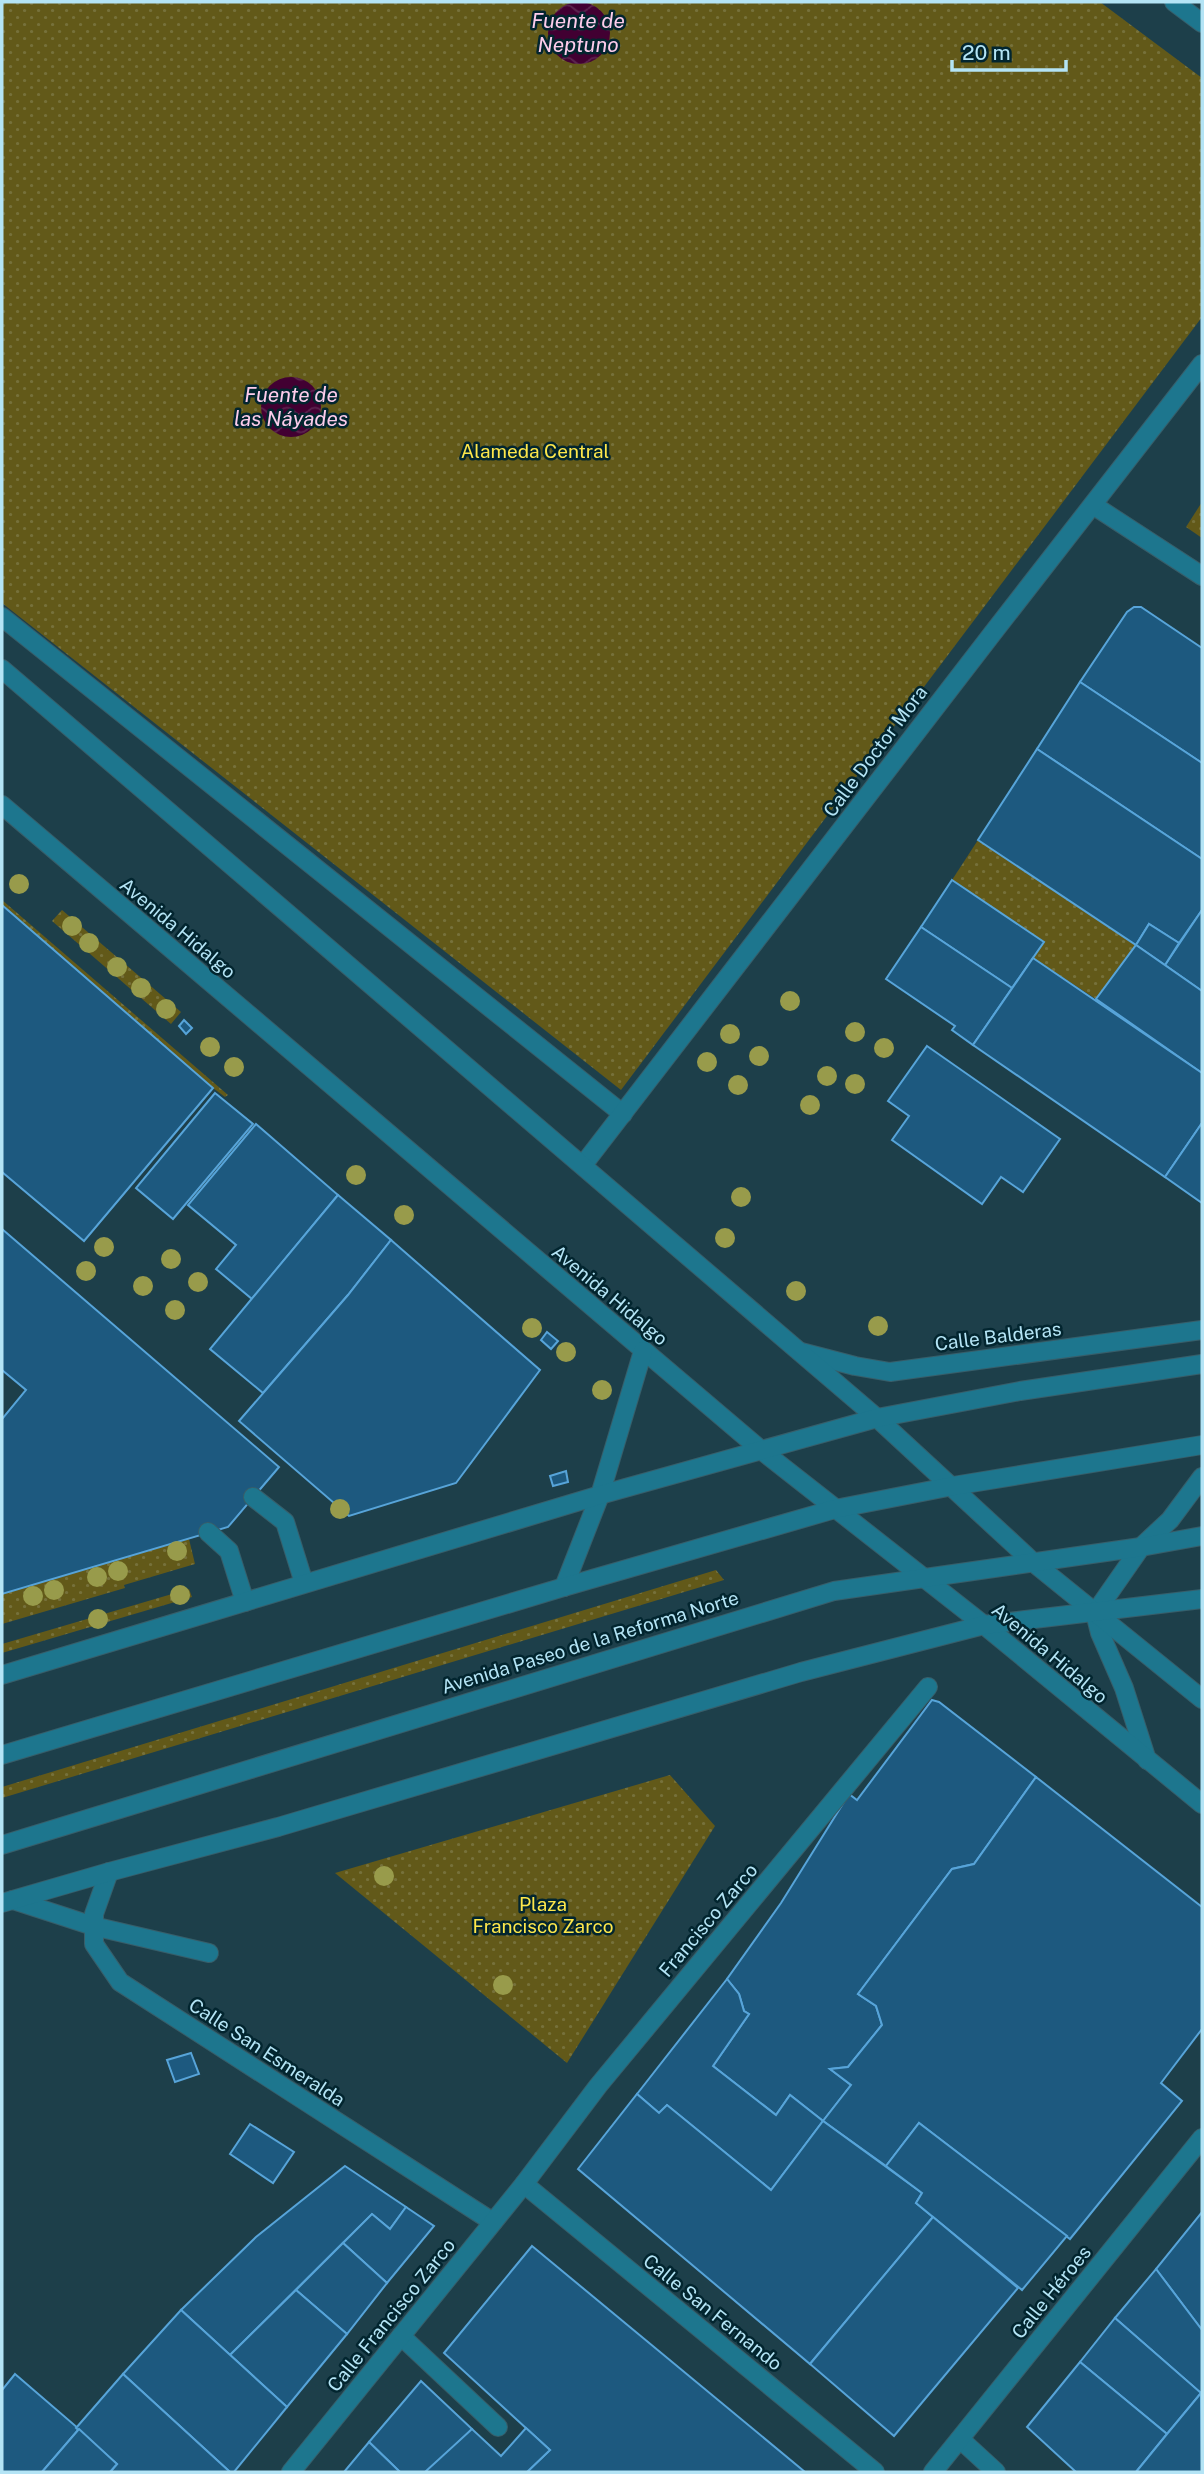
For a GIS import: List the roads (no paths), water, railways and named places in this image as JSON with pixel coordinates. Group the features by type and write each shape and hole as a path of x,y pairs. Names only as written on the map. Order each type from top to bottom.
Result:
{"street":[{"path":"1174,2 1202,23"},
{"name":"Calle Doctor Mora","path":"583,1165 1202,364"},
{"path":"1093,505 1202,576"},
{"path":"2,617 624,1114"},
{"path":"2,669 801,1352 953,1486 1034,1563 1202,1699"},
{"name":"Avenida Hidalgo","path":"2,805 761,1450 984,1625 1202,1804"},
{"name":"Calle Balderas","path":"801,1352 890,1372 1202,1330"},
{"path":"564,1587 600,1495 643,1351"},
{"path":"2,1675 600,1495 877,1418 1020,1391 1202,1364"},
{"path":"2,1755 835,1509 953,1486 1202,1445"},
{"path":"1147,1760 1124,1688 1100,1633 1095,1613 1141,1547 1170,1520 1202,1477"},
{"path":"253,1497 285,1522 304,1583"},
{"path":"208,1532 229,1552 245,1602"},
{"name":"Avenida Paseo de la Reforma Norte","path":"2,1845 834,1591 1141,1547 1202,1535"},
{"path":"7,1902 278,1827 801,1672 984,1625 1202,1600"},
{"name":"Francisco Zarco","path":"524,2184 598,2086 928,1687"},
{"path":"93,1926 94,1914 109,1872"},
{"path":"7,1902 93,1926 209,1953"},
{"name":"Calle San Esmeralda","path":"93,1926 94,1944 120,1982 493,2222"},
{"name":"Calle Héroes","path":"933,2472 1202,2138"},
{"name":"Calle Francisco Zarco","path":"291,2472 524,2184"},
{"name":"Calle San Fernando","path":"524,2184 875,2472"},
{"path":"401,2336 498,2427"},
{"path":"960,2439 996,2472"}],"water":[{"name":"Fuente de Neptuno","path":"579,2 591,4 601,11 608,21 608,45 601,55 591,62 579,64 567,62 557,55 550,45 548,33 550,21 557,11 567,4"},
{"name":"Fuente de las Náyades","path":"291,377 308,382 316,390 321,407 316,424 308,432 291,437 274,432 266,424 261,407 266,390 274,382"}],"park label":[{"name":"Alameda Central","path":"535,451"},
{"name":"Plaza Francisco Zarco","path":"543,1915"}]}
